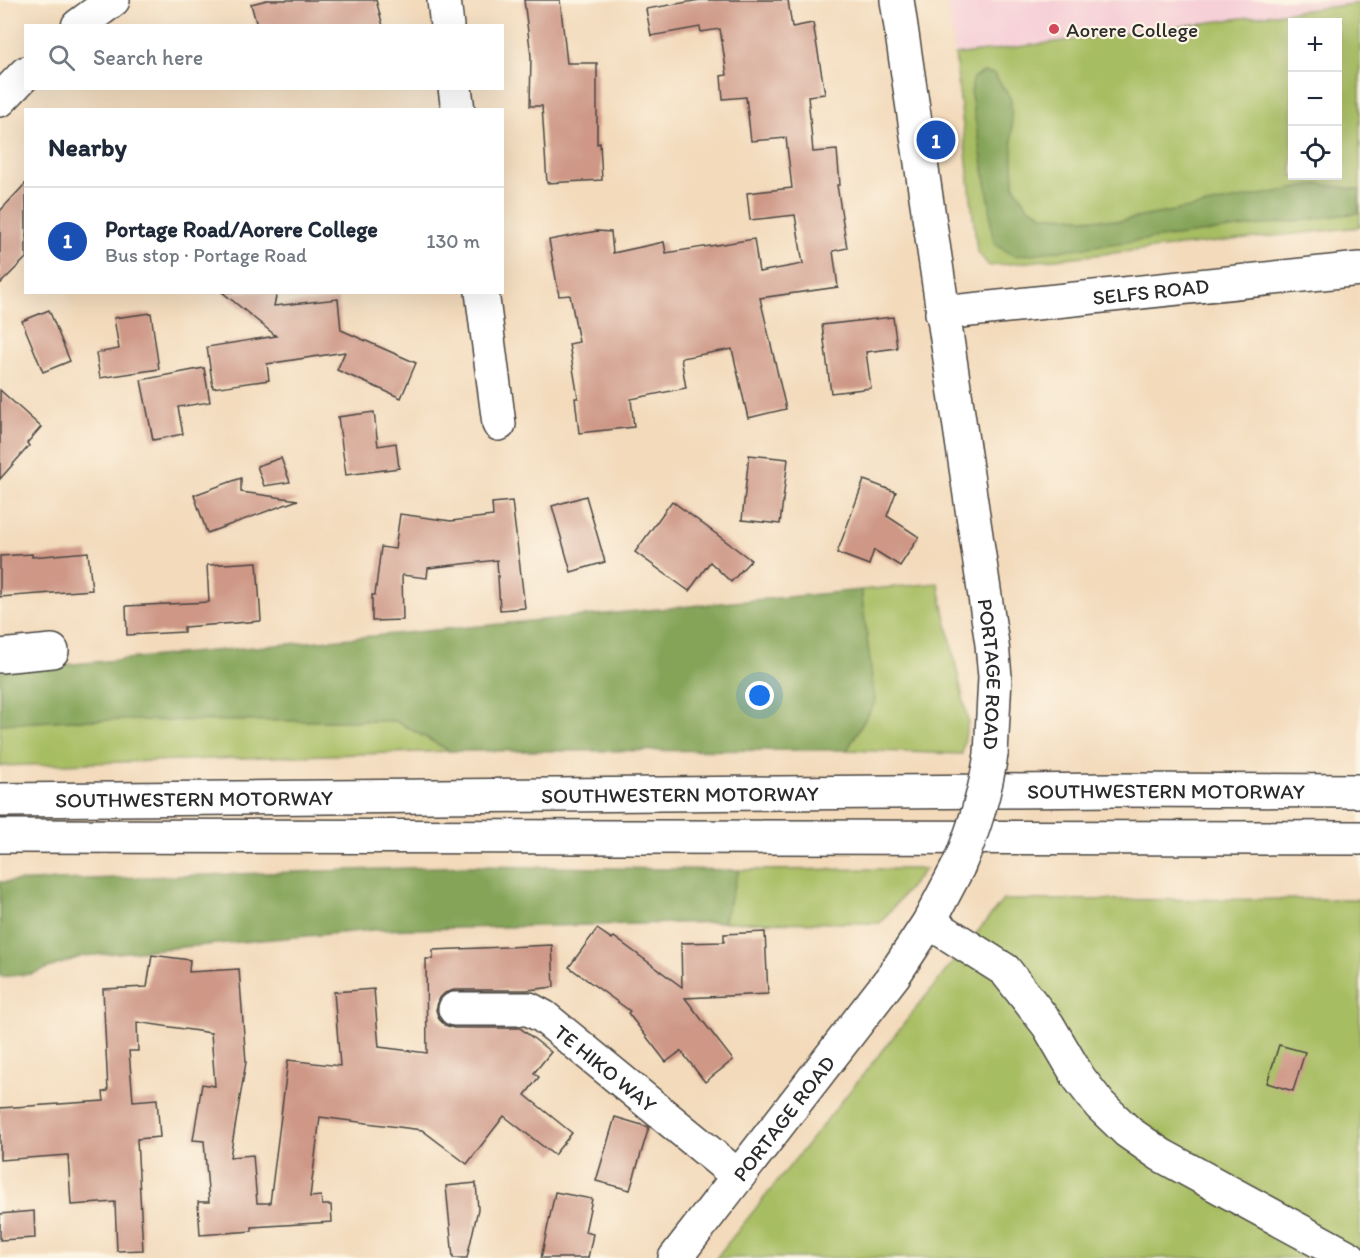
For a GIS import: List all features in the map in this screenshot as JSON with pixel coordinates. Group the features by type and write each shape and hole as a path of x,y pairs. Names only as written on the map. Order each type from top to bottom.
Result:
{"main road":[{"path":"81,24 112,0"},
{"path":"444,0 447,24"},
{"name":"PORTAGE ROAD","path":"675,1258 894,975 929,922 958,867 981,806 991,754 995,677 992,644 897,0"},
{"path":"0,100 24,75"},
{"path":"455,90 458,108"},
{"name":"SELFS ROAD","path":"942,314 1360,269"},
{"path":"482,294 499,424"},
{"path":"0,656 52,651"},
{"name":"SOUTHWESTERN MOTORWAY","path":"0,800 1090,790 1360,791"},
{"name":"SOUTHWESTERN MOTORWAY","path":"0,836 1360,838"},
{"path":"929,922 1005,970 1048,1025 1079,1078 1100,1105 1128,1132 1161,1155 1350,1258"},
{"name":"TE HIKO WAY","path":"455,1009 529,1009 544,1017 738,1176"}],"shaded area":[{"name":"Aorere College","path":"947,0 1360,0 1360,3 955,55"}],"green space":[{"path":"1360,3 1360,227 989,266 977,251 955,55"},
{"path":"983,72 994,74 1011,99 1014,186 1028,207 1043,215 1119,221 1320,184 1360,190 1358,213 1015,256 995,245 991,228 990,205 971,95 973,78"},
{"path":"938,583 968,721 962,754 847,750 875,702 861,590"},
{"path":"861,590 875,702 847,750 450,751 396,721 68,720 0,724 0,671"},
{"path":"68,720 396,721 450,751 0,766 0,724"},
{"path":"468,866 739,870 723,922 373,930 83,956 31,974 0,977 0,882"},
{"path":"925,869 880,923 723,922 739,870"},
{"path":"1360,899 1360,1258 716,1258 1003,900"}],"building":[{"path":"267,0 376,0 382,24 256,24 251,4"},
{"path":"524,0 560,0 567,63 597,63 597,144 600,143 602,180 547,183 542,106 530,106 531,56"},
{"path":"700,0 788,0 792,27 813,23 825,94 808,96 813,152 837,150 840,185 837,185 847,248 833,251 838,287 760,298 786,409 748,418 732,349 681,358 686,388 631,399 634,427 579,433 575,398 578,398 569,344 579,342 570,295 559,296 549,240 597,231 611,232 613,253 664,242 666,253 754,239 759,272 803,264 795,215 750,220 747,193 792,188 786,138 751,141 746,97 723,99 721,76 727,75 720,29 701,32 700,27 651,36 646,9"},
{"path":"24,185 24,260 0,284 0,211"},
{"path":"224,294 277,294 274,306 338,299 341,330 416,363 401,398 337,370 345,352 267,364 269,380 213,388 207,347 276,336"},
{"path":"49,310 70,361 43,372 22,321"},
{"path":"151,313 159,369 100,378 96,353 119,349 114,318"},
{"path":"893,317 897,348 866,352 871,388 831,393 822,325"},
{"path":"204,368 210,402 178,407 183,434 153,440 141,380"},
{"path":"0,390 41,427 27,443 29,446 0,479"},
{"path":"374,412 378,446 396,443 399,468 346,475 338,417"},
{"path":"749,455 788,459 780,524 742,520"},
{"path":"281,458 290,482 264,486 257,466"},
{"path":"241,478 241,492 298,500 207,533 194,495"},
{"path":"864,480 896,492 887,516 919,537 900,566 874,550 869,565 837,553"},
{"path":"586,496 605,562 571,572 552,506"},
{"path":"512,501 525,608 500,610 497,560 428,568 427,578 402,575 403,620 372,621 372,595 375,595 381,547 395,549 400,514 451,521 493,516 492,503"},
{"path":"672,501 751,560 731,582 710,562 689,591 635,552"},
{"path":"88,552 92,590 0,597 0,556 32,554 32,557"},
{"path":"257,562 261,621 184,627 184,632 127,635 126,606 209,602 207,565"},
{"path":"597,929 612,939 614,937 682,987 681,943 724,942 724,934 765,932 768,994 685,998 733,1060 705,1082 681,1051 666,1062 628,1013 630,1011 569,967"},
{"path":"552,945 554,987 528,990 454,990 445,993 439,999 436,1010 439,1019 445,1025 454,1028 520,1028 551,1052 534,1073 539,1077 525,1095 572,1133 554,1155 504,1116 467,1164 422,1130 320,1117 310,1197 321,1196 322,1205 331,1205 332,1222 252,1227 252,1231 200,1235 198,1202 209,1202 204,1141 193,1140 202,1084 215,1086 211,1033 137,1022 138,1051 129,1051 133,1101 157,1099 160,1137 137,1139 143,1250 117,1251 115,1202 71,1205 68,1155 0,1160 0,1108 104,1101 103,1092 108,1091 103,989 147,987 152,955 190,960 189,972 239,969 246,1062 230,1157 253,1155 257,1203 270,1203 288,1060 340,1066 334,992 374,989 379,1047 427,1053 426,959 433,959 433,950"},
{"path":"1279,1045 1305,1052 1293,1091 1267,1083"},
{"path":"615,1117 649,1127 630,1190 596,1181"},
{"path":"476,1183 478,1209 467,1258 453,1258 446,1186"},
{"path":"555,1192 592,1199 585,1232 593,1234 588,1258 541,1258"},
{"path":"34,1211 35,1238 0,1240 0,1214"}],"place":[{"name":"Aorere College","path":"1054,29"},
{"name":"Portage Road/Aorere College","path":"936,140"}]}
